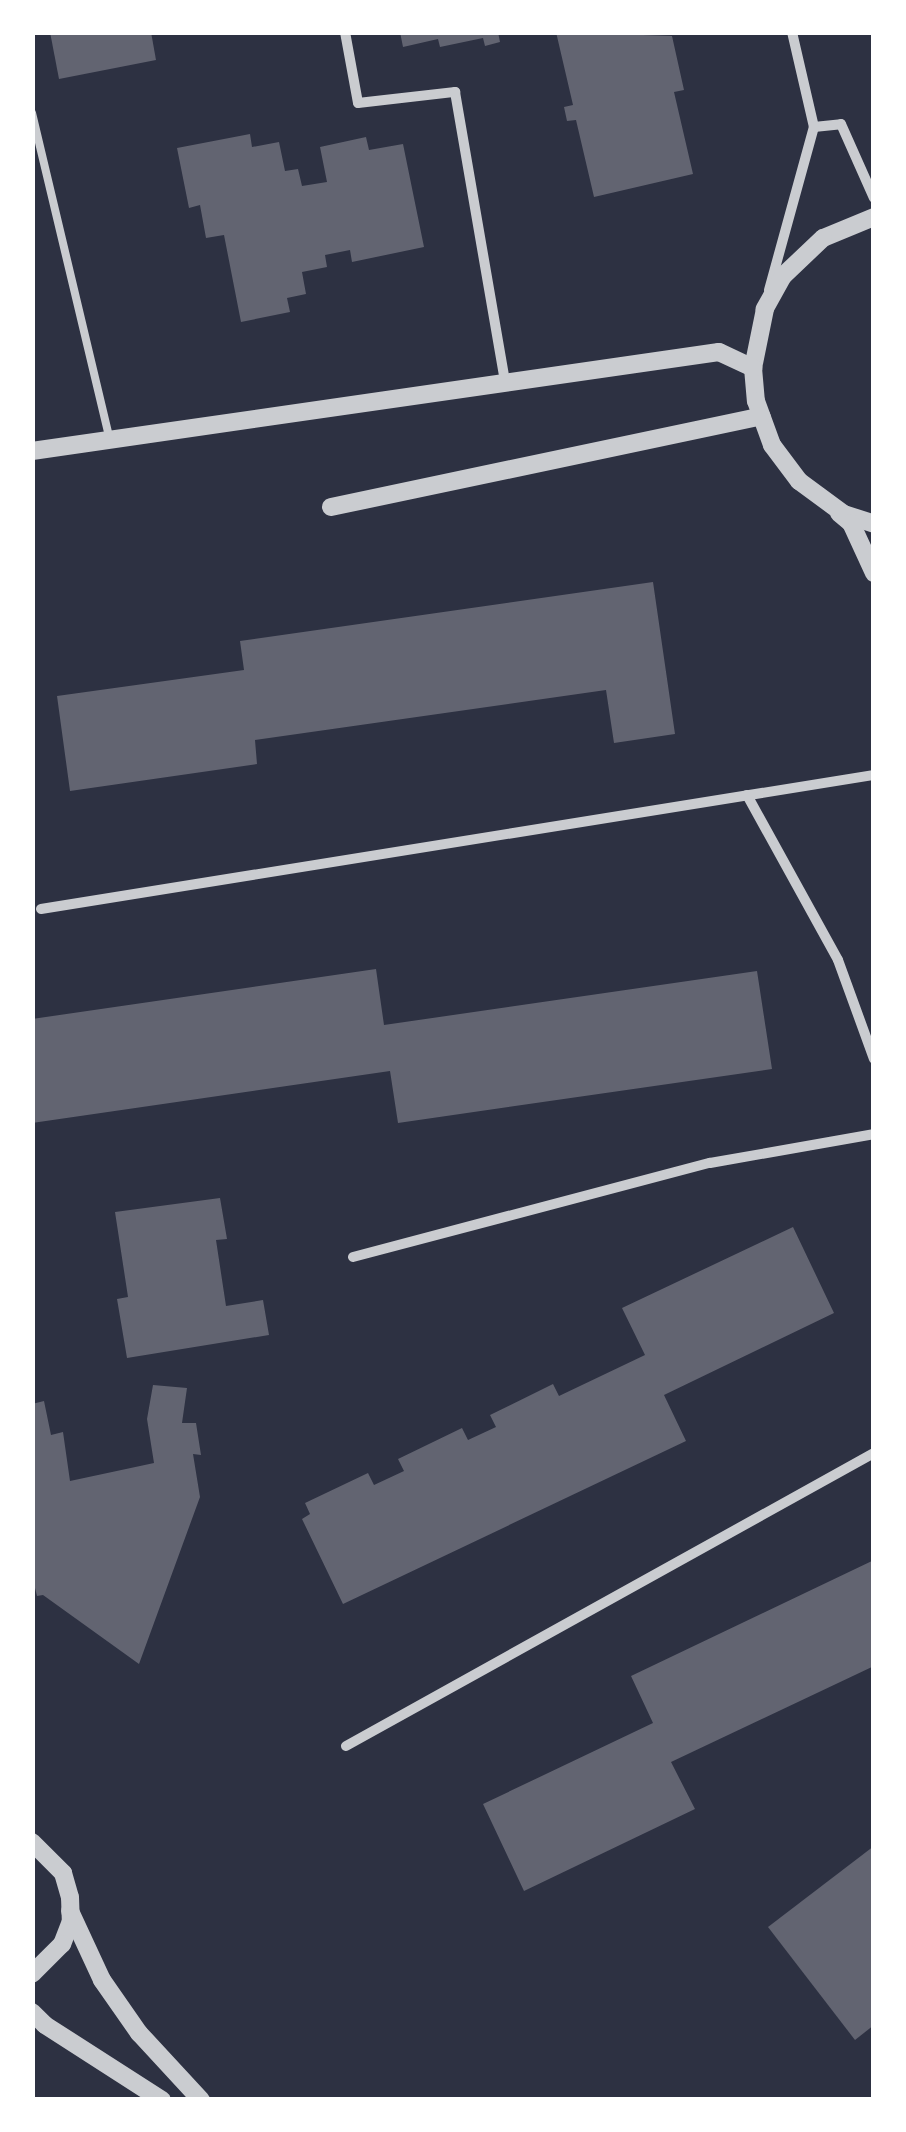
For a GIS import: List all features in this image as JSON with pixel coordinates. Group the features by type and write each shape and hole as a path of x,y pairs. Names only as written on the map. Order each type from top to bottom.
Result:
{"street":[{"path":"345,32 358,103 455,92 504,380"},
{"path":"792,32 814,127 764,309 752,368 761,416 772,445 799,481 851,523 874,573"},
{"path":"814,127 841,124 874,198"},
{"path":"764,309 783,276 823,238 874,216"},
{"path":"32,451 718,352 752,368"},
{"path":"332,507 761,416"},
{"path":"799,481 844,514 874,524"},
{"path":"41,909 874,775"},
{"path":"746,795 838,960 874,1059"},
{"path":"352,1257 710,1163 874,1134"},
{"path":"346,1746 874,1453"},
{"path":"32,1842 62,1873 70,1911 102,1980 139,2033 201,2100"},
{"path":"32,1974 62,1944 70,1911"},
{"path":"32,2012 45,2025 162,2100"}],"lane":[{"path":"32,113 110,440"}],"building":[{"path":"50,32 151,32 156,60 59,79"},
{"path":"400,32 498,32 500,42 485,46 483,38 440,47 438,39 403,47"},
{"path":"556,32 672,36 684,90 674,92 693,174 594,197 576,120 567,121 564,107 573,105"},
{"path":"250,134 252,147 279,142 285,171 298,169 302,186 327,182 320,147 366,137 369,150 403,144 424,247 352,262 350,250 325,255 327,267 302,272 306,294 287,298 290,312 241,322 224,235 206,238 200,205 189,208 177,148"},
{"path":"653,582 675,734 614,743 606,690 255,740 257,764 70,791 57,696 244,670 240,641"},
{"path":"376,969 384,1025 757,971 772,1069 398,1123 390,1071 32,1123 32,1019"},
{"path":"220,1198 227,1239 216,1240 226,1306 263,1300 269,1335 127,1358 117,1299 128,1297 115,1212"},
{"path":"793,1227 834,1313 664,1395 686,1441 343,1604 302,1519 310,1514 305,1503 368,1473 374,1485 404,1471 398,1459 462,1428 468,1440 496,1427 490,1415 553,1384 559,1396 645,1355 622,1308"},
{"path":"153,1385 187,1388 182,1423 196,1423 201,1455 193,1454 200,1497 139,1664 43,1595 37,1596 32,1576 32,1404 44,1401 51,1435 63,1432 70,1481 154,1463 147,1419"},
{"path":"874,1560 874,1666 671,1762 695,1809 524,1891 483,1804 653,1723 631,1676"},
{"path":"874,1846 874,2025 855,2040 768,1927"}]}
